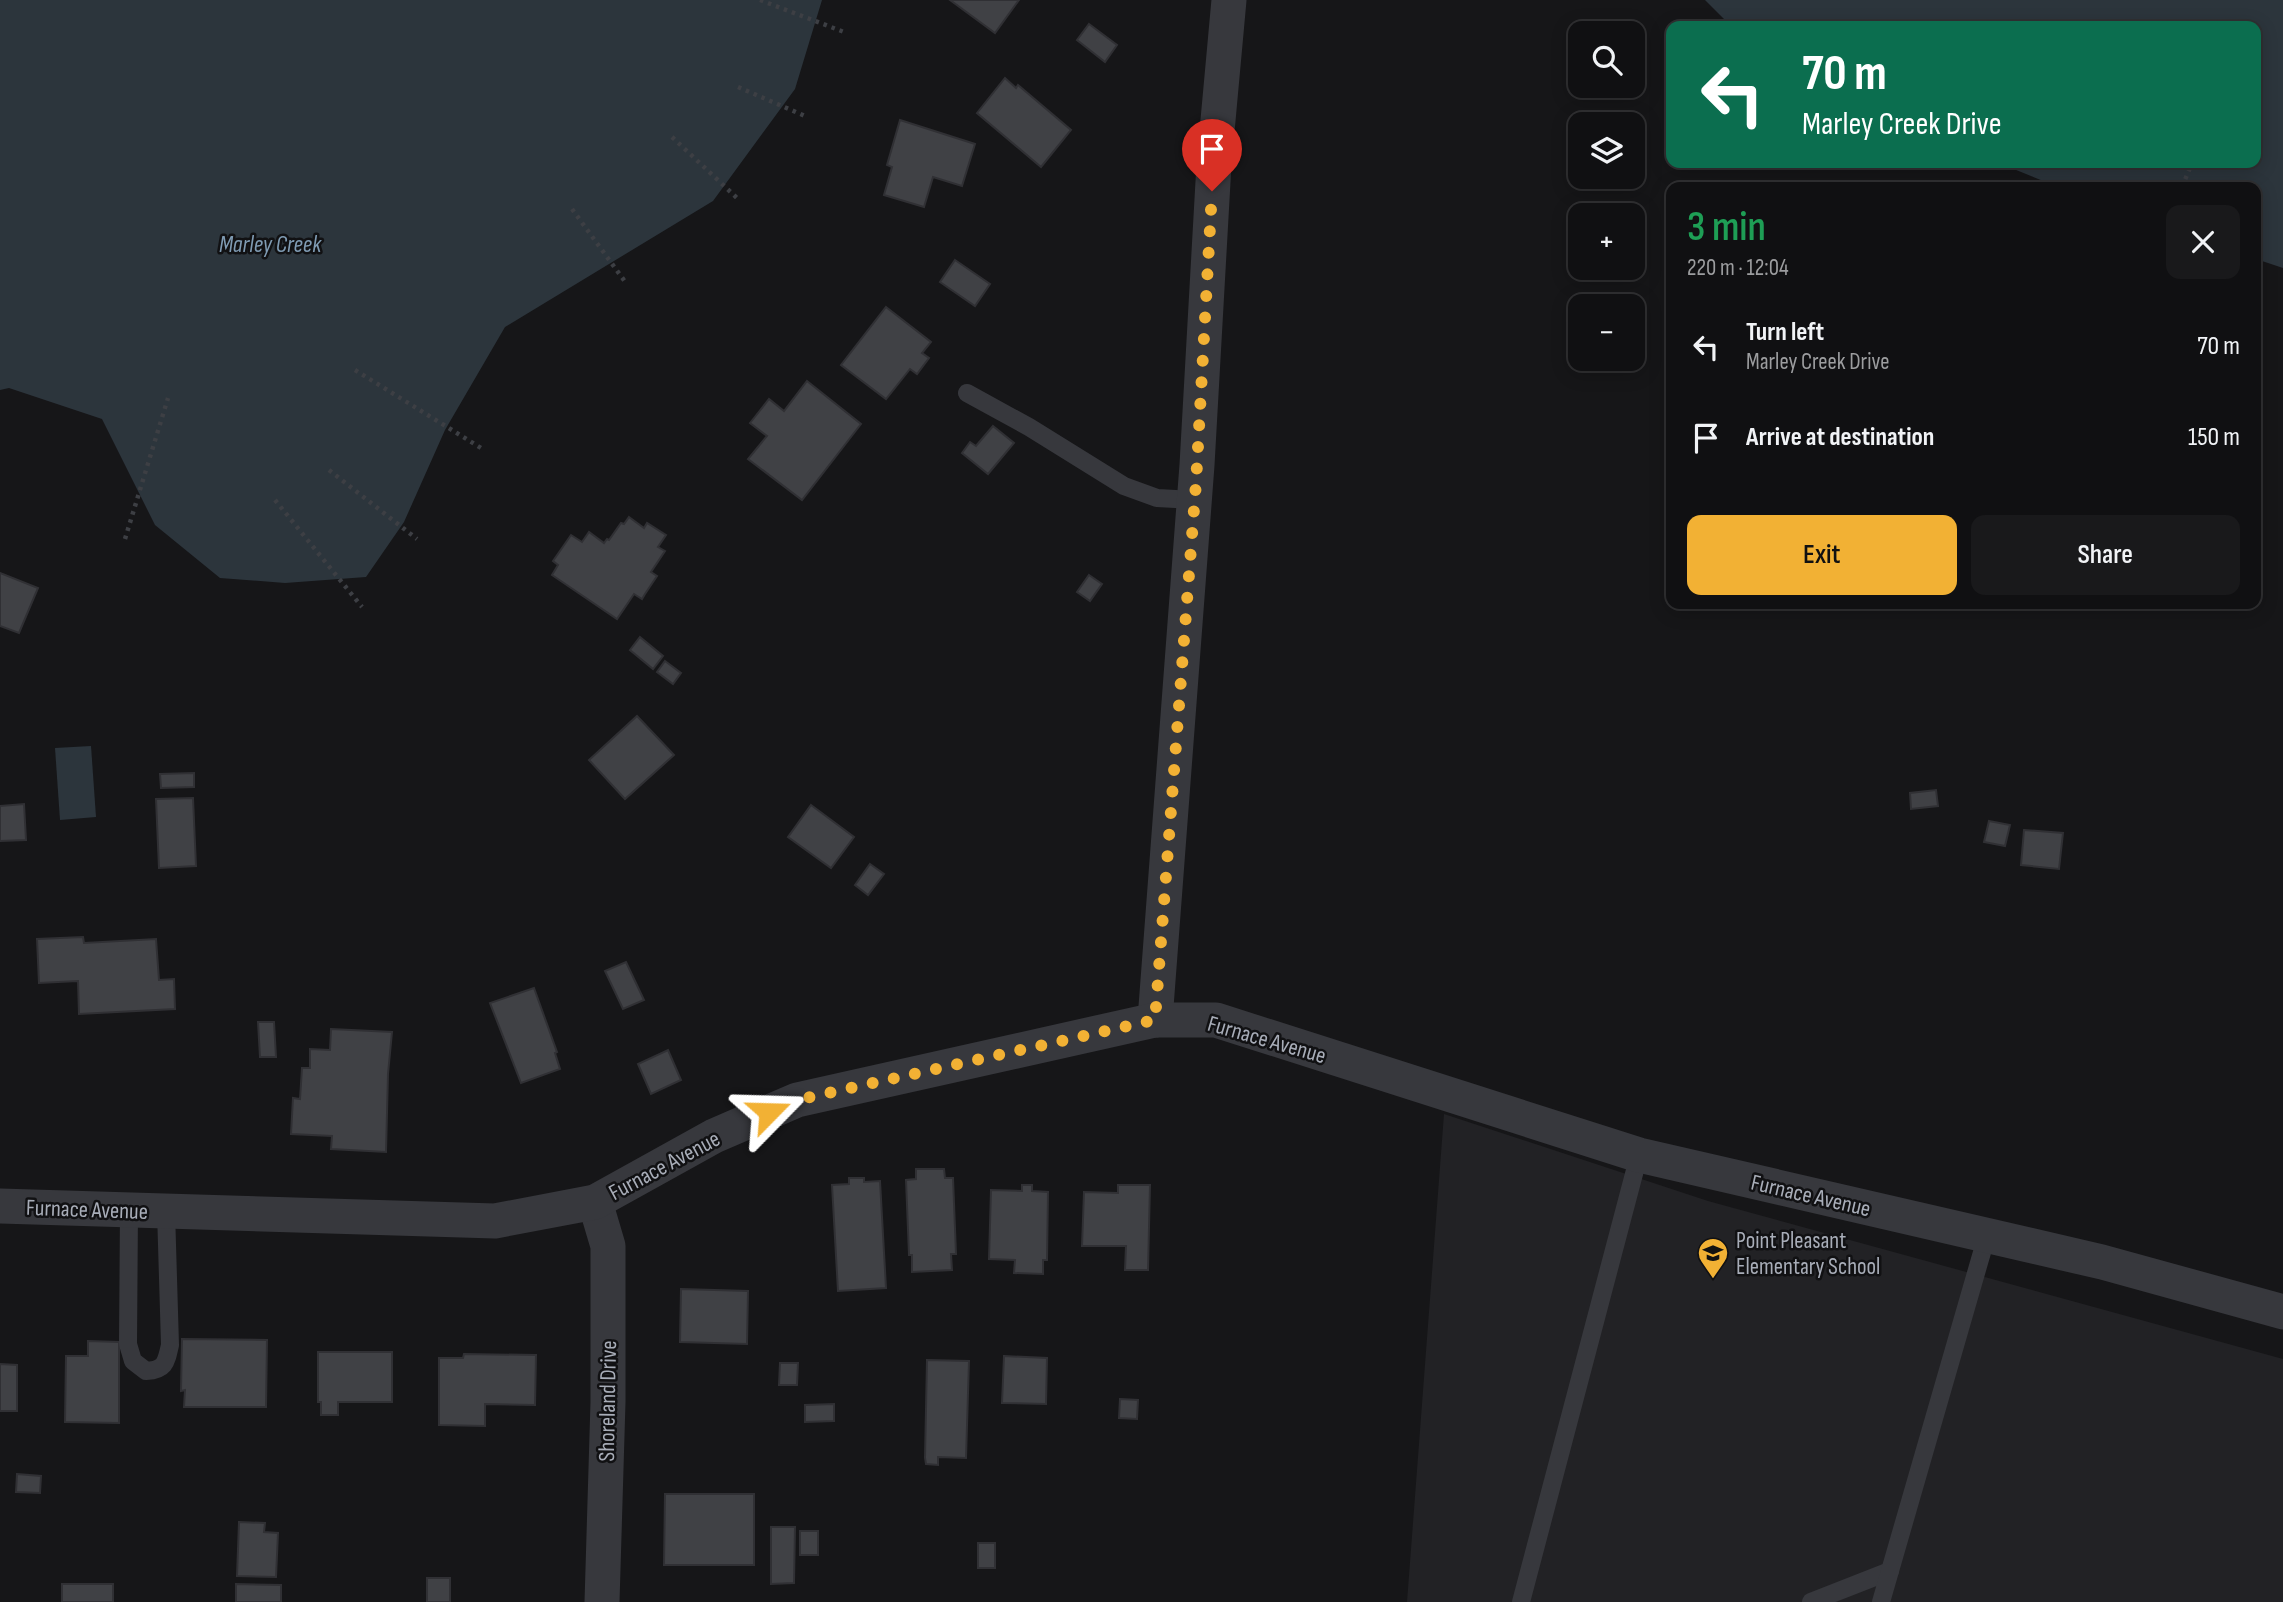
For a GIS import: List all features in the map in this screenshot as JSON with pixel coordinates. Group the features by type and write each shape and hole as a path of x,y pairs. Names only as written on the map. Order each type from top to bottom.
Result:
{"street":[{"path":"1155,1020 1194,500 1214,164 1229,0"},
{"name":"Furnace Avenue","path":"0,1206 495,1221 595,1202 714,1136 797,1100 1155,1020 1216,1020 1640,1156 2102,1262 2283,1312"},
{"name":"Shoreland Drive","path":"595,1202 608,1246 608,1402 602,1602"}],"lane":[{"path":"967,393 1029,427 1124,486 1157,498 1194,500"},
{"path":"1521,1602 1640,1156"},
{"path":"129,1210 128,1343 133,1361 146,1371 157,1370 166,1362 170,1345 166,1211"},
{"path":"1881,1602 1987,1235"},
{"path":"1811,1602 1890,1572"}],"path":[{"path":"760,0 844,32"},
{"path":"738,87 805,116"},
{"path":"672,137 737,198"},
{"path":"572,209 626,283"},
{"path":"355,370 481,448"},
{"path":"125,539 167,398"},
{"path":"329,470 417,540"},
{"path":"275,500 362,607"}],"shaded area":[{"name":"Point Pleasant Elementary School","path":"1444,1114 1708,1201 2283,1359 2283,1602 1407,1602"}],"water":[{"name":"Marley Creek","path":"0,0 822,0 795,89 713,201 505,327 445,430 404,522 366,577 285,583 220,578 155,525 102,419 9,388 0,390"},
{"path":"1705,0 2283,0 2283,268 2261,261 2261,182 2046,182 2011,168 2261,168 2261,21 1726,21"},
{"path":"91,746 96,817 60,820 55,748"}],"building":[{"path":"950,0 1019,0 995,33"},
{"path":"1089,24 1117,45 1105,62 1077,40"},
{"path":"1005,78 1016,88 1018,85 1071,130 1041,167 977,113"},
{"path":"900,120 975,144 962,186 933,177 924,207 884,195 892,167 887,165"},
{"path":"955,260 990,284 975,306 940,282"},
{"path":"886,307 931,342 922,353 929,358 917,374 910,369 886,399 841,365"},
{"path":"807,381 861,424 802,500 748,459 767,436 750,423 769,399 784,411"},
{"path":"993,426 1014,443 988,474 962,453 970,442 976,446"},
{"path":"629,517 644,528 647,523 666,535 658,547 665,551 651,572 657,576 642,599 634,594 617,619 552,575 558,565 553,561 571,535 582,542 589,532 604,543"},
{"path":"0,573 38,588 19,633 0,626"},
{"path":"1089,575 1102,584 1090,601 1077,592"},
{"path":"640,637 663,656 653,669 630,650"},
{"path":"665,661 681,673 673,684 657,672"},
{"path":"637,716 674,755 625,799 589,760"},
{"path":"194,773 194,787 161,788 160,774"},
{"path":"1936,790 1938,806 1911,809 1910,793"},
{"path":"193,798 196,866 159,868 156,799"},
{"path":"24,804 26,840 0,841 0,806"},
{"path":"811,805 854,837 831,868 788,837"},
{"path":"1989,821 2010,825 2005,846 1984,842"},
{"path":"2024,830 2063,833 2059,869 2021,865"},
{"path":"870,864 884,874 868,895 855,885"},
{"path":"83,937 84,943 156,939 159,980 174,979 175,1009 79,1014 78,981 39,983 37,939"},
{"path":"626,962 644,1000 623,1009 605,971"},
{"path":"534,988 557,1052 555,1053 560,1069 521,1083 490,1003"},
{"path":"258,1022 274,1022 276,1057 260,1057"},
{"path":"331,1029 392,1032 386,1152 331,1149 332,1136 291,1134 293,1098 300,1099 302,1068 310,1068 310,1049 330,1050"},
{"path":"668,1050 681,1080 651,1094 638,1064"},
{"path":"916,1169 944,1169 945,1178 953,1178 956,1254 951,1254 952,1270 912,1272 906,1180 916,1179"},
{"path":"849,1178 864,1178 864,1182 880,1181 886,1288 838,1291 832,1185 849,1184"},
{"path":"1022,1185 1032,1185 1032,1191 1048,1192 1047,1260 1043,1260 1043,1274 1014,1273 1015,1260 989,1259 991,1190 1022,1191"},
{"path":"1118,1185 1150,1185 1148,1270 1125,1270 1126,1246 1082,1246 1084,1192 1118,1193"},
{"path":"681,1289 748,1291 747,1344 680,1342"},
{"path":"182,1339 267,1340 266,1407 184,1407 185,1390 181,1391"},
{"path":"88,1341 119,1342 119,1423 65,1422 66,1356 88,1356"},
{"path":"318,1352 392,1352 392,1402 338,1402 338,1415 321,1415 321,1402 318,1402"},
{"path":"464,1354 536,1355 535,1405 485,1404 485,1426 439,1425 439,1358 463,1358"},
{"path":"1004,1356 1047,1358 1046,1404 1002,1403"},
{"path":"927,1360 969,1361 966,1458 938,1457 938,1465 926,1464 925,1458"},
{"path":"780,1363 798,1363 797,1385 779,1385"},
{"path":"0,1364 17,1365 17,1411 0,1411"},
{"path":"1120,1399 1138,1400 1137,1419 1119,1418"},
{"path":"834,1404 834,1421 805,1422 805,1405"},
{"path":"17,1474 41,1476 40,1493 16,1492"},
{"path":"665,1494 754,1494 754,1565 664,1565"},
{"path":"239,1522 265,1523 264,1532 278,1533 276,1577 237,1576"},
{"path":"771,1527 795,1527 794,1583 771,1584"},
{"path":"800,1531 818,1531 818,1555 800,1555"},
{"path":"978,1543 995,1543 995,1568 978,1568"},
{"path":"427,1578 450,1578 450,1602 427,1602"},
{"path":"62,1584 113,1584 113,1602 62,1602"},
{"path":"236,1584 281,1585 281,1602 236,1602"}],"place":[{"name":"Point Pleasant Elementary School","path":"1713,1280"}],"route":[{"path":"769,1112 797,1100 1155,1020 1196,483 1212,191"}]}
